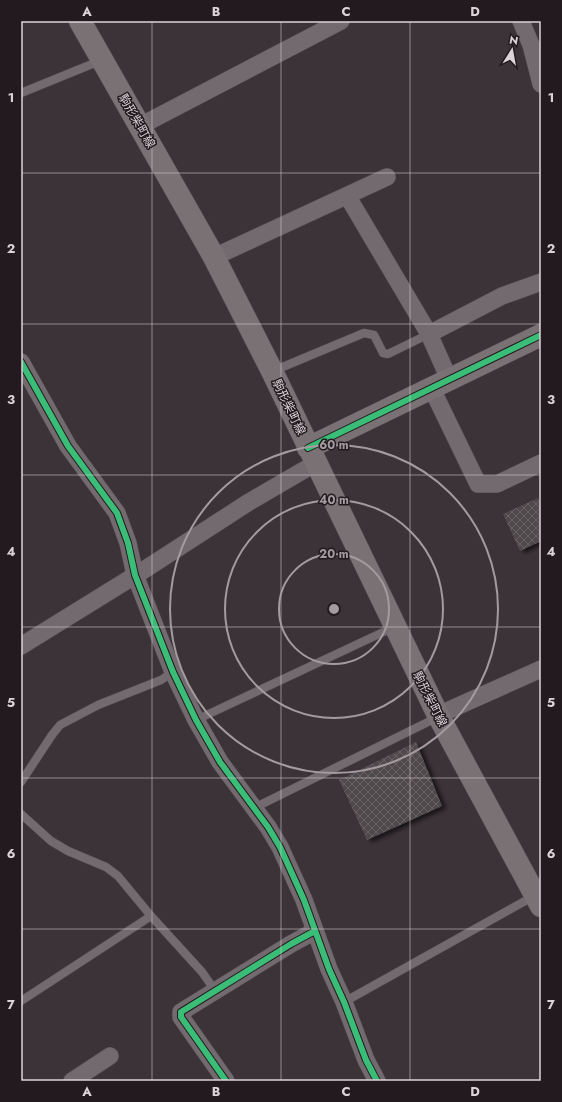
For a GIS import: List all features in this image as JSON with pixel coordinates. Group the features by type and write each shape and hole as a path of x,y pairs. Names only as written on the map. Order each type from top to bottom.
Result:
{"main road":[{"name":"駒形柴町線","path":"80,21 214,257 272,371 438,715 538,901"},
{"path":"312,455 440,383 541,335"}],"street":[{"path":"140,126 341,21"},
{"path":"521,21 531,45 541,84"},
{"path":"214,257 387,177"},
{"path":"348,196 429,334 440,383 478,484 497,484 541,463"},
{"path":"429,334 502,296 541,282"},
{"path":"21,362 68,446 117,513 128,543 135,575 173,672 196,720 220,762 268,827 280,847 304,900 366,1060 377,1081"},
{"path":"21,646 249,502 312,455"},
{"path":"438,715 541,669"},
{"path":"226,1081 181,1016 182,1012 291,944 315,931"},
{"path":"72,1081 110,1056"}],"lane":[{"path":"21,93 102,60"},
{"path":"272,371 364,333 374,335 383,353 388,354 429,334"},
{"path":"196,720 395,626"},
{"path":"21,782 52,735 60,726 98,705 161,680 173,672"},
{"path":"254,808 428,722 438,715"},
{"path":"21,814 51,841 68,851 106,867 118,876 151,916 202,972 216,992"},
{"path":"344,1002 538,901"},
{"path":"21,1001 151,916"}],"building":[{"path":"538,498 541,505 541,541 520,551 503,514"},
{"path":"416,742 442,806 367,840 339,780"}],"cycle path":[{"path":"308,448 541,335"},
{"path":"21,362 68,446 117,513 128,543 135,575 173,672 196,720 220,762 268,827 280,847 304,900 329,969 344,1002 366,1060 377,1081"},
{"path":"226,1081 181,1017 181,1012 291,944 315,931"}]}
